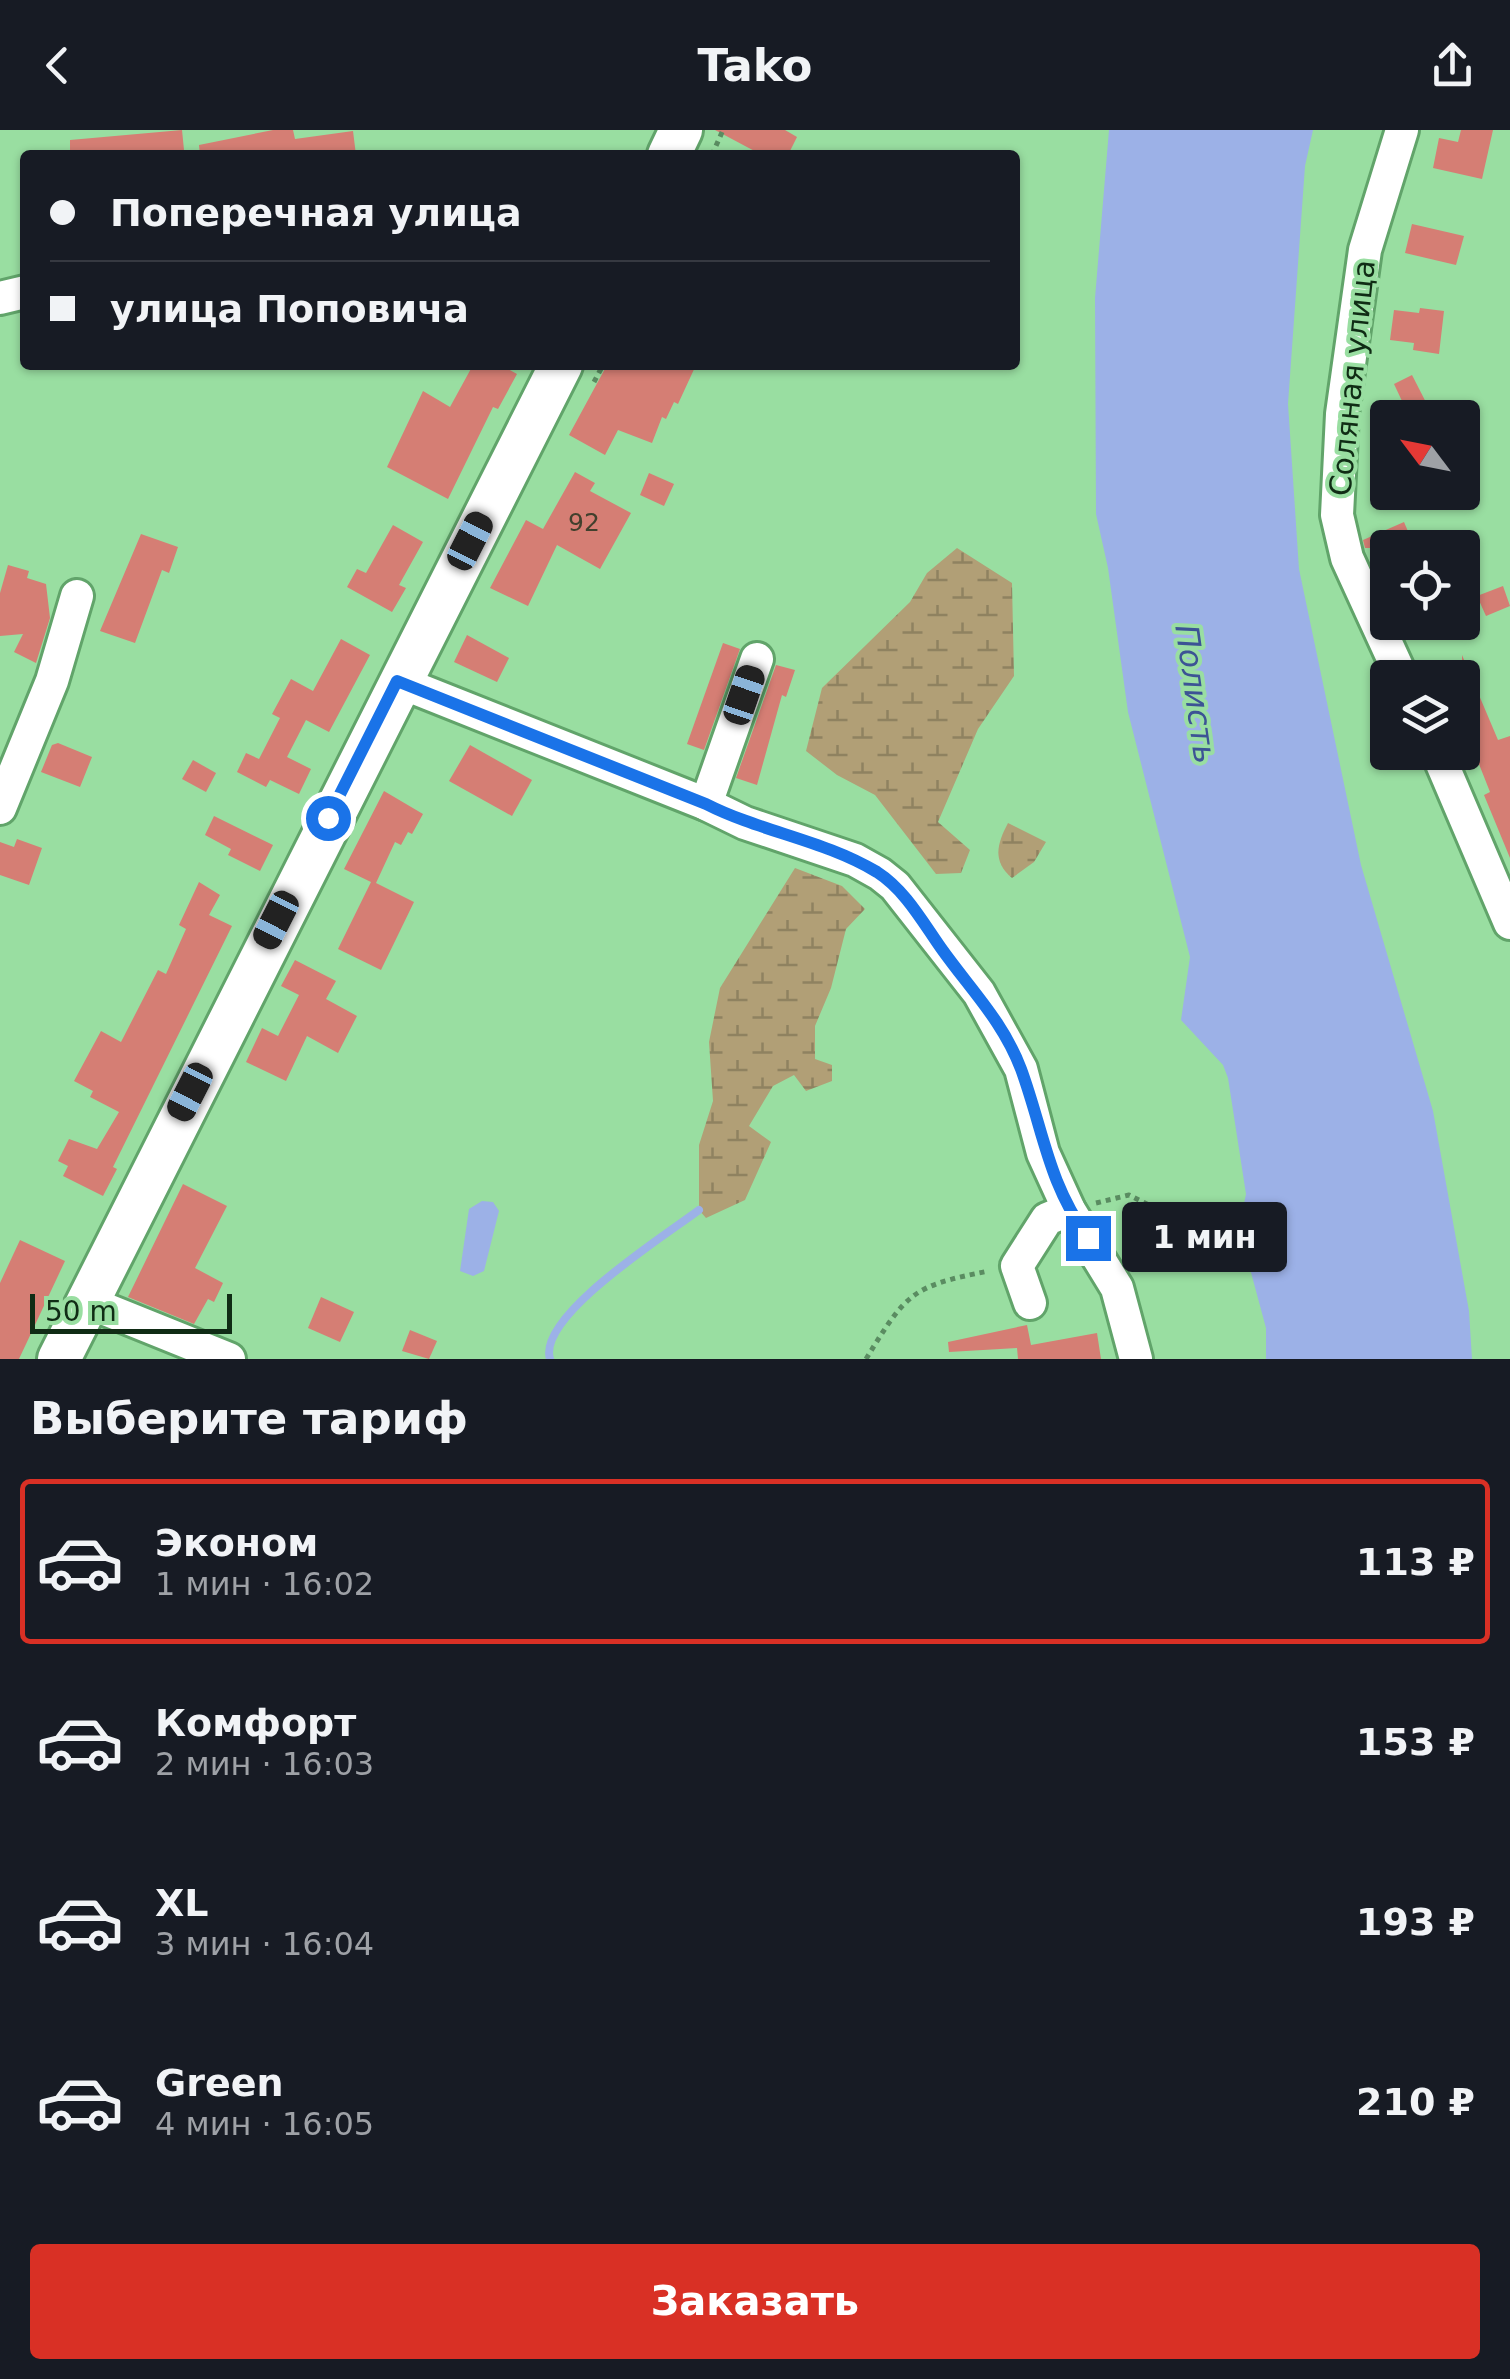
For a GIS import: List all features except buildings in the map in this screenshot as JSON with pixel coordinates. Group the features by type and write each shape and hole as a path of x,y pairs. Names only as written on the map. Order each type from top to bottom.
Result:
{"main road":[{"path":"58,1359 397,681 557,370"}],"street":[{"name":"Соляная улица","path":"1394,660 1348,558 1338,515 1342,414 1365,250 1402,130"},
{"path":"0,808 52,681 77,596"},
{"path":"706,804 757,658"},
{"path":"397,681 745,823 855,860 895,886 1000,1025 1021,1069 1043,1153 1068,1210 1108,1267 1136,1359"},
{"path":"1445,770 1510,923"},
{"path":"1030,1303 1017,1266 1047,1218 1068,1210"},
{"path":"85,1301 228,1359"}],"path":[{"path":"1068,1210 1129,1195 1215,1238 1231,1238"},
{"path":"866,1359 891,1316 920,1288 1017,1266"}],"green space":[{"path":"957,548 1012,583 1014,676 978,729 938,822 970,850 961,873 936,874 875,795 837,775 806,751 822,688 910,602 927,573"},
{"path":"1008,823 1046,842 1034,862 1012,878 1001,865 998,852"},
{"path":"795,868 842,886 865,909 846,929 831,988 815,1026 815,1059 832,1065 832,1081 806,1091 794,1075 773,1086 749,1126 771,1142 745,1200 706,1218 699,1210 699,1145 713,1101 709,1042 720,988"}],"water":[{"name":"Полисть","path":"1109,130 1313,130 1305,166 1288,404 1299,569 1361,865 1433,1111 1469,1311 1472,1359 1266,1359 1266,1328 1239,1228 1246,1194 1228,1078 1223,1065 1181,1020 1190,957 1128,712 1108,568 1096,514 1095,298"},
{"path":"482,1201 493,1202 499,1211 484,1271 473,1276 460,1271 469,1209"}],"waterway":[{"path":"550,1359 551,1341 583,1300 699,1210"}],"route":[{"path":"328,818 397,681 745,823 782,832 855,860 895,886 1000,1025 1021,1069 1043,1153 1068,1210 1088,1238"}]}
